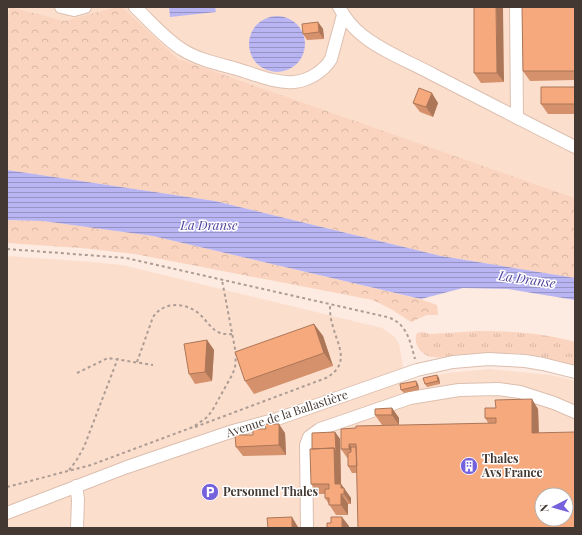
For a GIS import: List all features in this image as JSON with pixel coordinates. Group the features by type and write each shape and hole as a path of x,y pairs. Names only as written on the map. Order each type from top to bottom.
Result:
{"street":[{"path":"61,7 74,10 85,7"},
{"path":"136,7 176,45 192,54 261,76 280,81 294,82 306,79 328,65 331,59 341,11"},
{"path":"516,7 517,118"},
{"path":"341,11 354,28 372,42 517,118 575,146"},
{"name":"Avenue de la Ballastière","path":"7,513 188,445 277,419 417,370 452,362 489,359 525,361 575,372"},
{"path":"307,528 306,445 309,437 320,429 410,398 459,390 498,389 520,392 549,401 575,412"},
{"path":"76,486 78,499 77,528"}],"path":[{"path":"7,249 113,256 387,317 397,321 405,330 417,370"},
{"path":"186,430 206,418 212,411 232,375 236,360 222,280"},
{"path":"7,487 91,465 326,378 334,373 339,365 341,355 331,321 330,304"},
{"path":"137,362 153,317 157,311 168,306 179,305 193,310 197,312 212,329 218,332 232,334"},
{"path":"77,373 103,359 108,358 118,358 153,365"},
{"path":"67,471 76,461 84,447 118,358"}],"shaded area":[{"path":"7,7 575,7 575,198 220,74 7,21"},
{"path":"7,256 122,265 382,328 395,337 399,344 406,382 447,373 489,369 551,375 575,381 575,528 7,528"}],"green space":[{"path":"10,7 64,21 122,7 178,59 575,198 575,278 441,256 215,201 7,170 7,21"},
{"path":"7,220 43,221 153,236 420,299 437,305 438,315 427,315 411,322 391,309 373,300 135,254 81,248 7,243"},
{"path":"479,331 527,333 551,336 575,342 575,365 535,356 511,353 463,354 433,357 422,352 416,343 417,333 423,332 430,334"}],"water":[{"path":"169,7 215,7 216,12 170,17"},
{"path":"277,16 288,18 297,24 303,33 305,44 303,55 297,64 288,70 277,72 266,70 257,64 251,55 249,44 251,33 257,24 266,18"},
{"name":"La Dranse","path":"7,170 215,201 441,256 575,278 575,300 508,289 463,288 421,299 153,236 43,221 7,220"}],"building":[{"path":"474,7 496,7 497,73 474,73"},
{"path":"522,7 575,7 575,71 523,71"},
{"path":"318,22 319,32 303,34 302,24"},
{"path":"541,87 575,87 575,104 541,104"},
{"path":"419,88 432,93 426,107 413,103"},
{"path":"314,324 324,353 245,381 235,352"},
{"path":"207,340 205,372 189,374 184,344"},
{"path":"437,375 438,381 425,384 423,378"},
{"path":"416,381 417,386 401,390 400,384"},
{"name":"Thales Avs France","path":"532,399 532,433 575,432 575,528 358,528 356,444 349,444 349,449 341,449 341,429 356,428 356,426 496,423 496,418 485,418 485,408 496,408 495,400"},
{"path":"392,408 392,415 375,415 375,409"},
{"path":"265,424 279,424 279,445 236,447 235,435 253,435 253,429 266,429"},
{"path":"335,432 336,452 334,448 312,449 312,433"},
{"path":"351,447 356,447 357,466 348,466 348,453 351,452"},
{"path":"334,448 335,484 341,484 341,488 344,488 344,494 341,494 341,505 329,505 329,498 325,498 325,489 329,489 329,484 311,484 310,449"},
{"path":"292,517 292,528 268,528 267,518"},
{"path":"331,517 342,517 342,528 327,528 327,523 331,523"}],"place":[{"name":"Thales Avs France","path":"469,466"},
{"name":"Personnel Thales","path":"210,492"}]}
